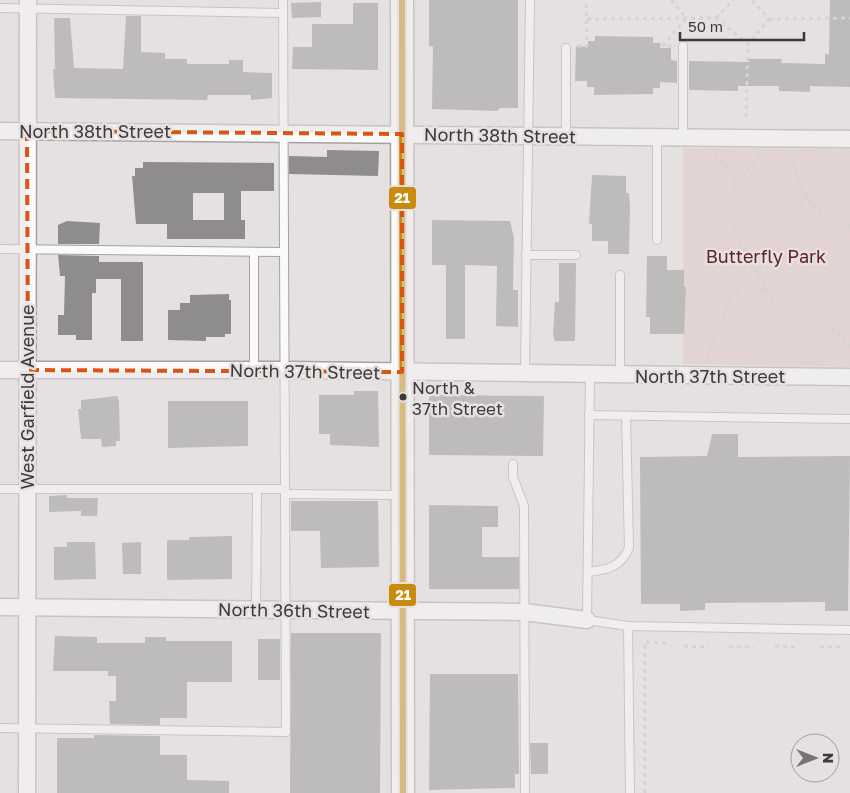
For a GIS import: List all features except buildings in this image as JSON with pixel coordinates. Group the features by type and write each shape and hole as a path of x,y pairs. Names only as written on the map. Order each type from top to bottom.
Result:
{"main road":[{"path":"402,0 403,793"}],"street":[{"name":"West Garfield Avenue","path":"26,793 28,607 26,250 28,4"},
{"name":"North 38th Street","path":"0,131 850,138"},
{"name":"North 37th Street","path":"0,370 284,370 850,377"},
{"name":"North 36th Street","path":"0,607 524,612 587,620"}],"lane":[{"path":"0,728 286,732 283,0"},
{"path":"525,373 530,0"},
{"path":"0,8 28,4 283,14"},
{"path":"683,46 683,137"},
{"path":"566,48 566,136"},
{"path":"657,137 657,240"},
{"path":"0,249 284,252"},
{"path":"254,252 254,370"},
{"path":"526,255 576,255"},
{"path":"620,275 620,375"},
{"path":"590,375 587,620 628,626 850,630"},
{"path":"589,415 850,419"},
{"path":"588,572 616,566 625,558 629,548 626,416"},
{"path":"513,464 513,477 524,506 525,793"},
{"path":"0,489 257,491 403,495"},
{"path":"256,610 257,491"},
{"path":"628,626 630,793"}],"path":[{"path":"566,48 587,46 588,18 586,0"},
{"path":"671,0 686,18"},
{"path":"716,18 733,0"},
{"path":"752,0 769,18 850,18"},
{"path":"588,18 716,18 748,44"},
{"path":"746,117 748,44 769,18"},
{"path":"714,154 726,167 736,184"},
{"path":"760,155 736,184 733,198 733,218 736,236 779,312 790,321 834,329 846,340 850,347"},
{"path":"792,155 800,185 807,198 822,215 840,224 850,226"},
{"path":"800,205 807,198"},
{"path":"839,234 840,224"},
{"path":"707,355 744,269 744,250"},
{"path":"736,290 765,290"},
{"path":"645,793 645,642 666,643"},
{"path":"684,646 709,647"},
{"path":"775,646 799,647"},
{"path":"729,647 754,647"},
{"path":"820,647 843,647"}],"highlighted area":[{"path":"27,131 402,134 402,372 28,370"}],"green space":[{"name":"Butterfly Park","path":"683,148 850,149 850,367 683,364"}],"transit line":[{"name":"21","path":"402,0 403,793"}],"place":[{"name":"North & 37th Street","path":"403,397"}]}
